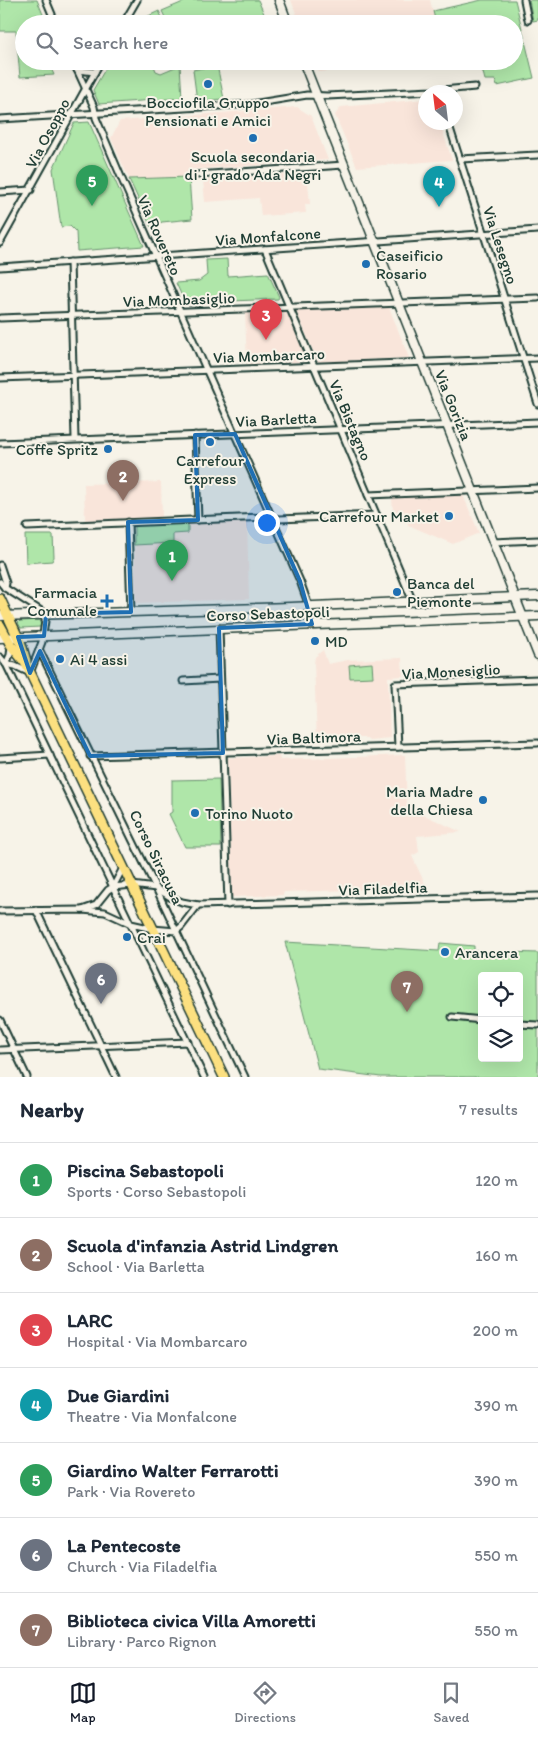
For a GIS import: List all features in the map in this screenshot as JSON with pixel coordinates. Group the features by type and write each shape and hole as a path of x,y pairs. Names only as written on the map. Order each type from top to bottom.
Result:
{"main road":[{"path":"279,0 285,15"},
{"name":"Via Gorizia","path":"306,70 538,656"},
{"name":"Corso Sebastopoli","path":"4,616 538,596"},
{"path":"0,599 4,616 18,637 28,668 224,1077"},
{"name":"Corso Sebastopoli","path":"6,640 18,637 538,616"},
{"path":"0,625 6,640 28,668"}],"street":[{"path":"46,0 52,15"},
{"path":"128,15 137,0"},
{"path":"524,0 528,20"},
{"path":"77,70 95,72"},
{"name":"Via Rovereto","path":"77,70 180,311 272,518 309,606 312,624"},
{"name":"Via Osoppo","path":"0,243 95,72"},
{"path":"463,88 475,87"},
{"path":"0,119 252,104 307,95 418,92"},
{"name":"Via Lesegno","path":"451,130 538,404"},
{"path":"460,160 538,155"},
{"path":"196,175 344,166"},
{"path":"0,192 30,190"},
{"name":"Via Monfalcone","path":"0,267 538,230"},
{"name":"Via Bistagno","path":"265,249 413,602"},
{"path":"70,262 75,439"},
{"name":"Via Mombasiglio","path":"0,318 538,298"},
{"name":"Via Mombarcaro","path":"0,378 538,358"},
{"name":"Via Barletta","path":"0,443 538,422"},
{"path":"195,435 198,520"},
{"path":"368,495 538,488"},
{"path":"27,527 128,522 377,515"},
{"path":"128,522 131,612"},
{"path":"493,542 538,540"},
{"path":"0,565 6,583 4,588"},
{"path":"0,582 4,588 46,614 44,636 40,651 28,668 6,664"},
{"path":"219,628 228,905"},
{"path":"6,640 10,655 6,664"},
{"name":"Corso Siracusa","path":"40,651 156,888 245,1077"},
{"path":"0,657 6,664 204,1077"},
{"path":"183,681 220,679"},
{"name":"Via Monesiglio","path":"398,747 395,684 538,679"},
{"name":"Via Baltimora","path":"90,756 538,743"},
{"path":"0,758 50,756"},
{"path":"82,910 96,905 108,890 113,887 123,868"},
{"name":"Via Filadelfia","path":"113,887 132,885 156,888 165,895 182,902 198,905 538,896"},
{"path":"0,911 82,910 109,913 131,924 153,929 176,931 198,905"},
{"path":"36,910 116,1077"},
{"path":"452,1018 478,1020"},
{"path":"0,1020 27,1077"},
{"path":"523,1024 538,1025"},
{"path":"0,1050 188,1042"}],"highlighted area":[{"path":"235,434 300,581 312,624 219,628 223,753 90,756 40,651 30,673 26,664 18,637 44,636 46,614 131,612 128,522 198,520 195,435"}],"shaded area":[{"path":"291,0 430,0 434,15 297,15"},
{"path":"318,70 339,70 319,72"},
{"path":"418,100 418,130 442,130 452,160 357,167 335,115 341,107"},
{"name":"Scuola secondaria di I grado Ada Negri","path":"297,107 311,116 328,160 189,170 189,177 129,179 111,138 120,121"},
{"path":"307,173 310,204 305,204 306,213 261,216 259,198 205,202 203,180"},
{"path":"389,307 409,358 318,362 296,311"},
{"path":"287,311 306,356 300,362 247,364 245,313"},
{"path":"161,482 162,518 85,520 84,484"},
{"path":"463,495 479,533 453,544 408,525 408,523 393,512 392,498"},
{"path":"247,520 249,599 136,603 134,524"},
{"path":"323,650 328,664 348,660 402,658 403,676 388,677 390,738 369,740 367,738 352,738 350,740 317,741 314,663 315,657"},
{"path":"405,755 407,807 461,832 417,836 419,852 412,856 427,888 284,892 283,895 232,897 228,758 279,756 280,760"}],"green space":[{"path":"0,0 37,0 43,15 15,15 15,31 0,31"},
{"path":"188,0 258,0 265,15 164,15 162,11"},
{"path":"482,0 515,0 519,15 434,15 433,11"},
{"path":"529,0 538,0 538,20 533,21"},
{"path":"159,11 161,15 151,15"},
{"path":"523,33 534,78 497,86 495,80 485,80 482,70 523,70"},
{"path":"19,70 52,70 54,75 20,77"},
{"path":"105,70 156,70 161,73 168,70 180,70 182,98 99,104 93,90"},
{"name":"Bocciofila Gruppo Pensionati e Amici","path":"193,70 218,70 224,99 197,101"},
{"path":"89,122 144,246 77,251 76,232 70,226 61,227 53,169 74,123"},
{"path":"189,177 192,219 162,222 151,227 129,179"},
{"path":"227,259 228,276 268,273 279,297 278,299 185,303 176,283 199,281 207,275 206,260"},
{"path":"188,523 188,533 173,534 173,543 134,545 134,524"},
{"path":"25,535 53,535 54,557 52,561 26,563"},
{"path":"39,620 40,627 21,628 18,623 20,621"},
{"path":"372,663 373,677 350,678 349,665"},
{"name":"Torino Nuoto","path":"219,779 221,847 185,847 169,814 172,812 172,780"},
{"path":"285,942 439,951 440,943 474,946 474,951 538,953 538,1077 381,1077 318,1069"}],"place":[{"name":"Bocciofila Gruppo Pensionati e Amici","path":"208,84"},
{"name":"Scuola secondaria di I grado Ada Negri","path":"253,138"},
{"name":"Giardino Walter Ferrarotti","path":"92,206"},
{"name":"Due Giardini","path":"439,207"},
{"name":"Caseificio Rosario","path":"366,264"},
{"name":"LARC","path":"266,340"},
{"name":"Carrefour Express","path":"210,442"},
{"name":"Coffe Spritz","path":"108,449"},
{"name":"Scuola d'infanzia Astrid Lindgren","path":"123,501"},
{"name":"Carrefour Market","path":"449,516"},
{"name":"Piscina Sebastopoli","path":"172,581"},
{"name":"Banca del Piemonte","path":"397,592"},
{"name":"Farmacia Comunale","path":"107,601"},
{"name":"MD","path":"315,641"},
{"name":"Ai 4 assi","path":"60,659"},
{"name":"Maria Madre della Chiesa","path":"483,800"},
{"name":"Torino Nuoto","path":"195,813"},
{"name":"Crai","path":"127,937"},
{"name":"Arancera","path":"445,952"},
{"name":"La Pentecoste","path":"101,1004"},
{"name":"Biblioteca civica Villa Amoretti","path":"407,1012"}]}
